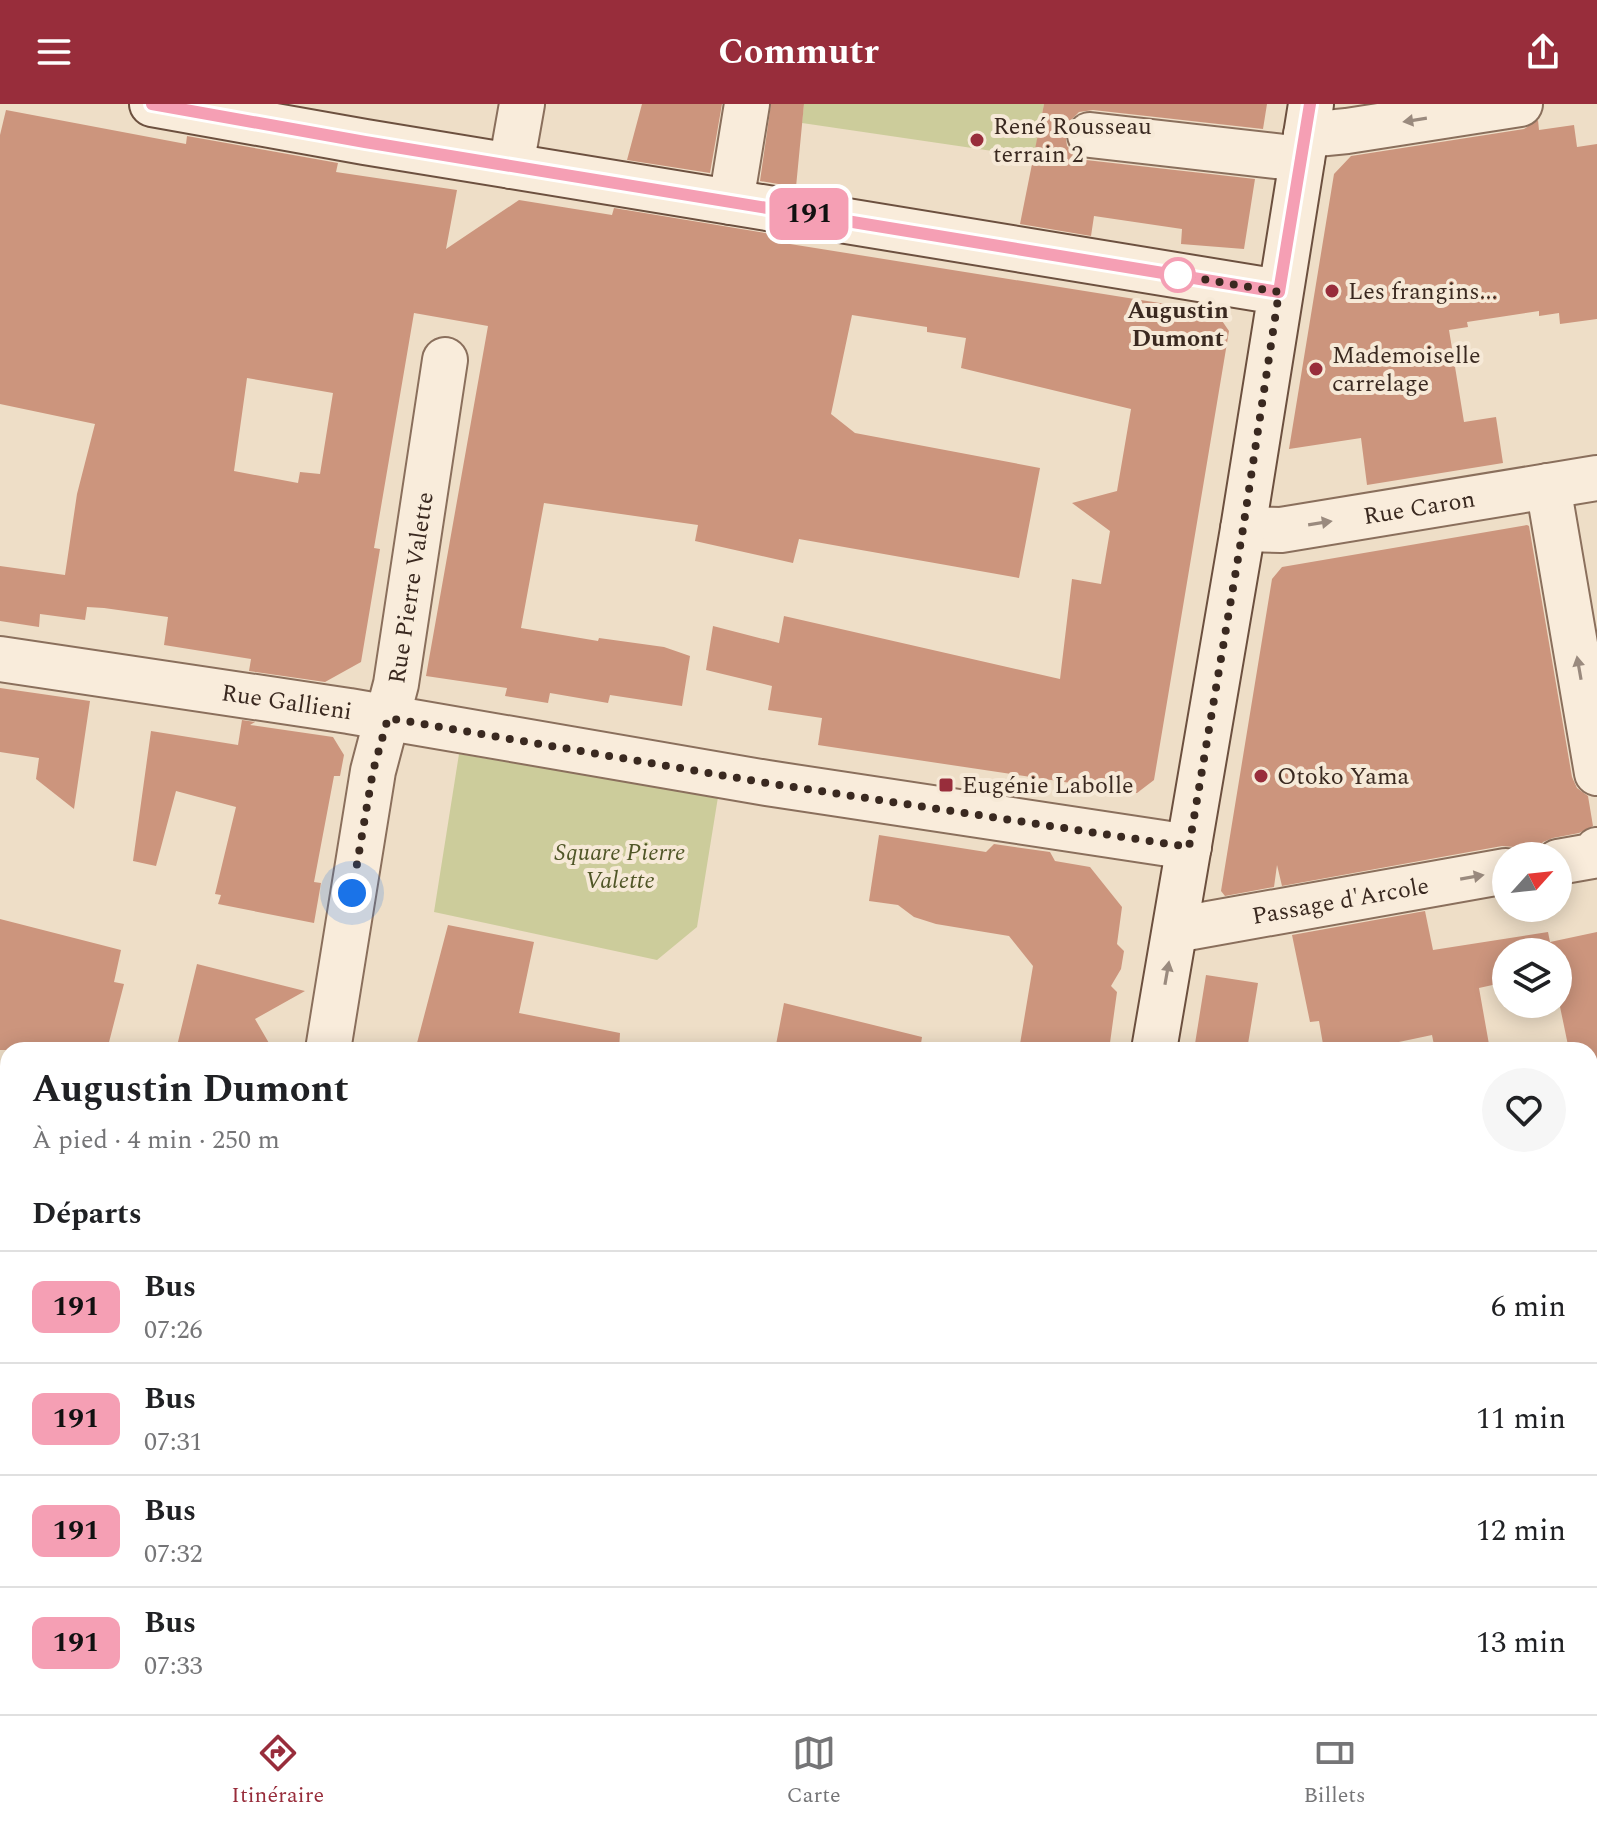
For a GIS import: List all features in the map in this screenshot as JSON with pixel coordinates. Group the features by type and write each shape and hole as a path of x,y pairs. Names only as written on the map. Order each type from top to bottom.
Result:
{"street":[{"path":"152,104 1279,292"},
{"path":"511,166 522,104"},
{"path":"731,202 747,104"},
{"path":"1090,135 1347,131 1520,104"},
{"path":"1155,1042 1243,529 1306,133"},
{"name":"Rue Pierre Valette","path":"329,1042 373,771 396,684 445,360"},
{"name":"Rue Caron","path":"1243,529 1281,530 1597,478"},
{"path":"1548,486 1597,773"},
{"name":"Rue Gallieni","path":"0,659 388,718 767,783 1189,847"},
{"path":"1572,860 1592,856 1597,850"},
{"name":"Passage d'Arcole","path":"1175,930 1492,873"}],"green space":[{"name":"René Rousseau terrain 2","path":"804,104 1044,104 1034,157 802,123"},
{"name":"Square Pierre Valette","path":"459,754 718,797 697,927 657,960 434,912"}],"building":[{"path":"642,104 722,104 710,173 627,160"},
{"path":"771,104 804,104 796,187 760,181"},
{"path":"1044,104 1267,104 1263,129 1093,110 1079,112 1065,131 1067,146 1086,160 1255,179 1244,249 1181,244 1182,229 1094,216 1091,236 1020,224"},
{"path":"6,110 186,144 187,136 338,163 336,172 457,190 446,249 519,200 612,215 614,208 790,237 790,244 1216,312 1229,331 1154,780 1137,793 818,745 822,718 768,710 772,686 706,670 713,626 779,643 784,616 1060,679 1072,579 1101,584 1110,531 1072,503 1117,491 1131,409 961,368 966,338 927,332 927,327 852,315 831,414 855,433 1040,468 1019,578 799,539 793,563 695,541 698,525 544,503 521,628 598,641 599,638 664,647 690,656 682,706 610,695 608,703 550,693 548,703 505,696 507,688 426,676 488,326 414,313 374,548 380,549 361,662 325,682 249,671 251,659 164,645 168,617 104,608 87,607 85,620 40,614 39,627 0,621 0,566 65,575 77,494 95,424 0,404 0,135","holes":["247,378 333,393 320,474 300,472 298,483 234,471"]},
{"path":"1538,120 1539,130 1574,125 1577,147 1597,144 1597,319 1560,324 1559,313 1539,316 1539,311 1467,322 1468,327 1449,330 1464,422 1496,417 1503,463 1367,485 1361,438 1289,449 1334,174 1351,156 1524,129"},
{"path":"1529,526 1572,777 1577,788 1588,796 1593,826 1579,833 1543,842 1492,842 1492,848 1282,886 1277,865 1274,887 1225,896 1221,891 1272,579 1282,567"},
{"path":"0,688 90,701 74,809 36,779 39,758 0,752"},
{"path":"242,720 255,722 250,725 333,737 344,755 340,776 334,776 314,882 321,883 314,923 218,904 221,895 215,894 236,807 176,791 156,866 133,861 151,731 238,745"},
{"path":"879,835 986,852 994,844 1050,852 1055,861 1090,867 1122,907 1117,944 1124,951 1121,969 1111,986 1117,992 1110,1042 1020,1042 1033,966 1009,936 936,924 914,917 898,905 869,901"},
{"path":"1425,911 1433,950 1492,941 1492,985 1479,988 1489,1042 1433,1042 1432,1035 1399,1042 1323,1042 1319,1021 1310,1022 1292,935"},
{"path":"0,919 121,950 114,982 124,984 109,1042 0,1042"},
{"path":"448,925 534,942 519,1013 620,1033 619,1042 417,1042"},
{"path":"1548,932 1549,938 1510,938"},
{"path":"1597,932 1597,1042 1567,1042 1562,1018 1572,1018 1572,938 1569,938"},
{"path":"197,964 305,991 255,1019 268,1042 178,1042"},
{"path":"1206,975 1258,983 1248,1042 1195,1042"},
{"path":"784,1003 922,1037 921,1042 777,1042"}],"bus line":[{"name":"191","path":"152,104 365,142 1279,292 1310,104"}],"place":[{"name":"René Rousseau terrain 2","path":"977,140"},
{"name":"Augustin Dumont","path":"1178,275"},
{"name":"Les frangins...","path":"1332,291"},
{"name":"Mademoiselle carrelage","path":"1316,369"},
{"name":"Otoko Yama","path":"1261,776"},
{"name":"Eugénie Labolle","path":"946,785"}],"route":[{"path":"352,893 373,771 388,718 767,783 1189,847 1243,529 1279,292 1178,275"}]}
